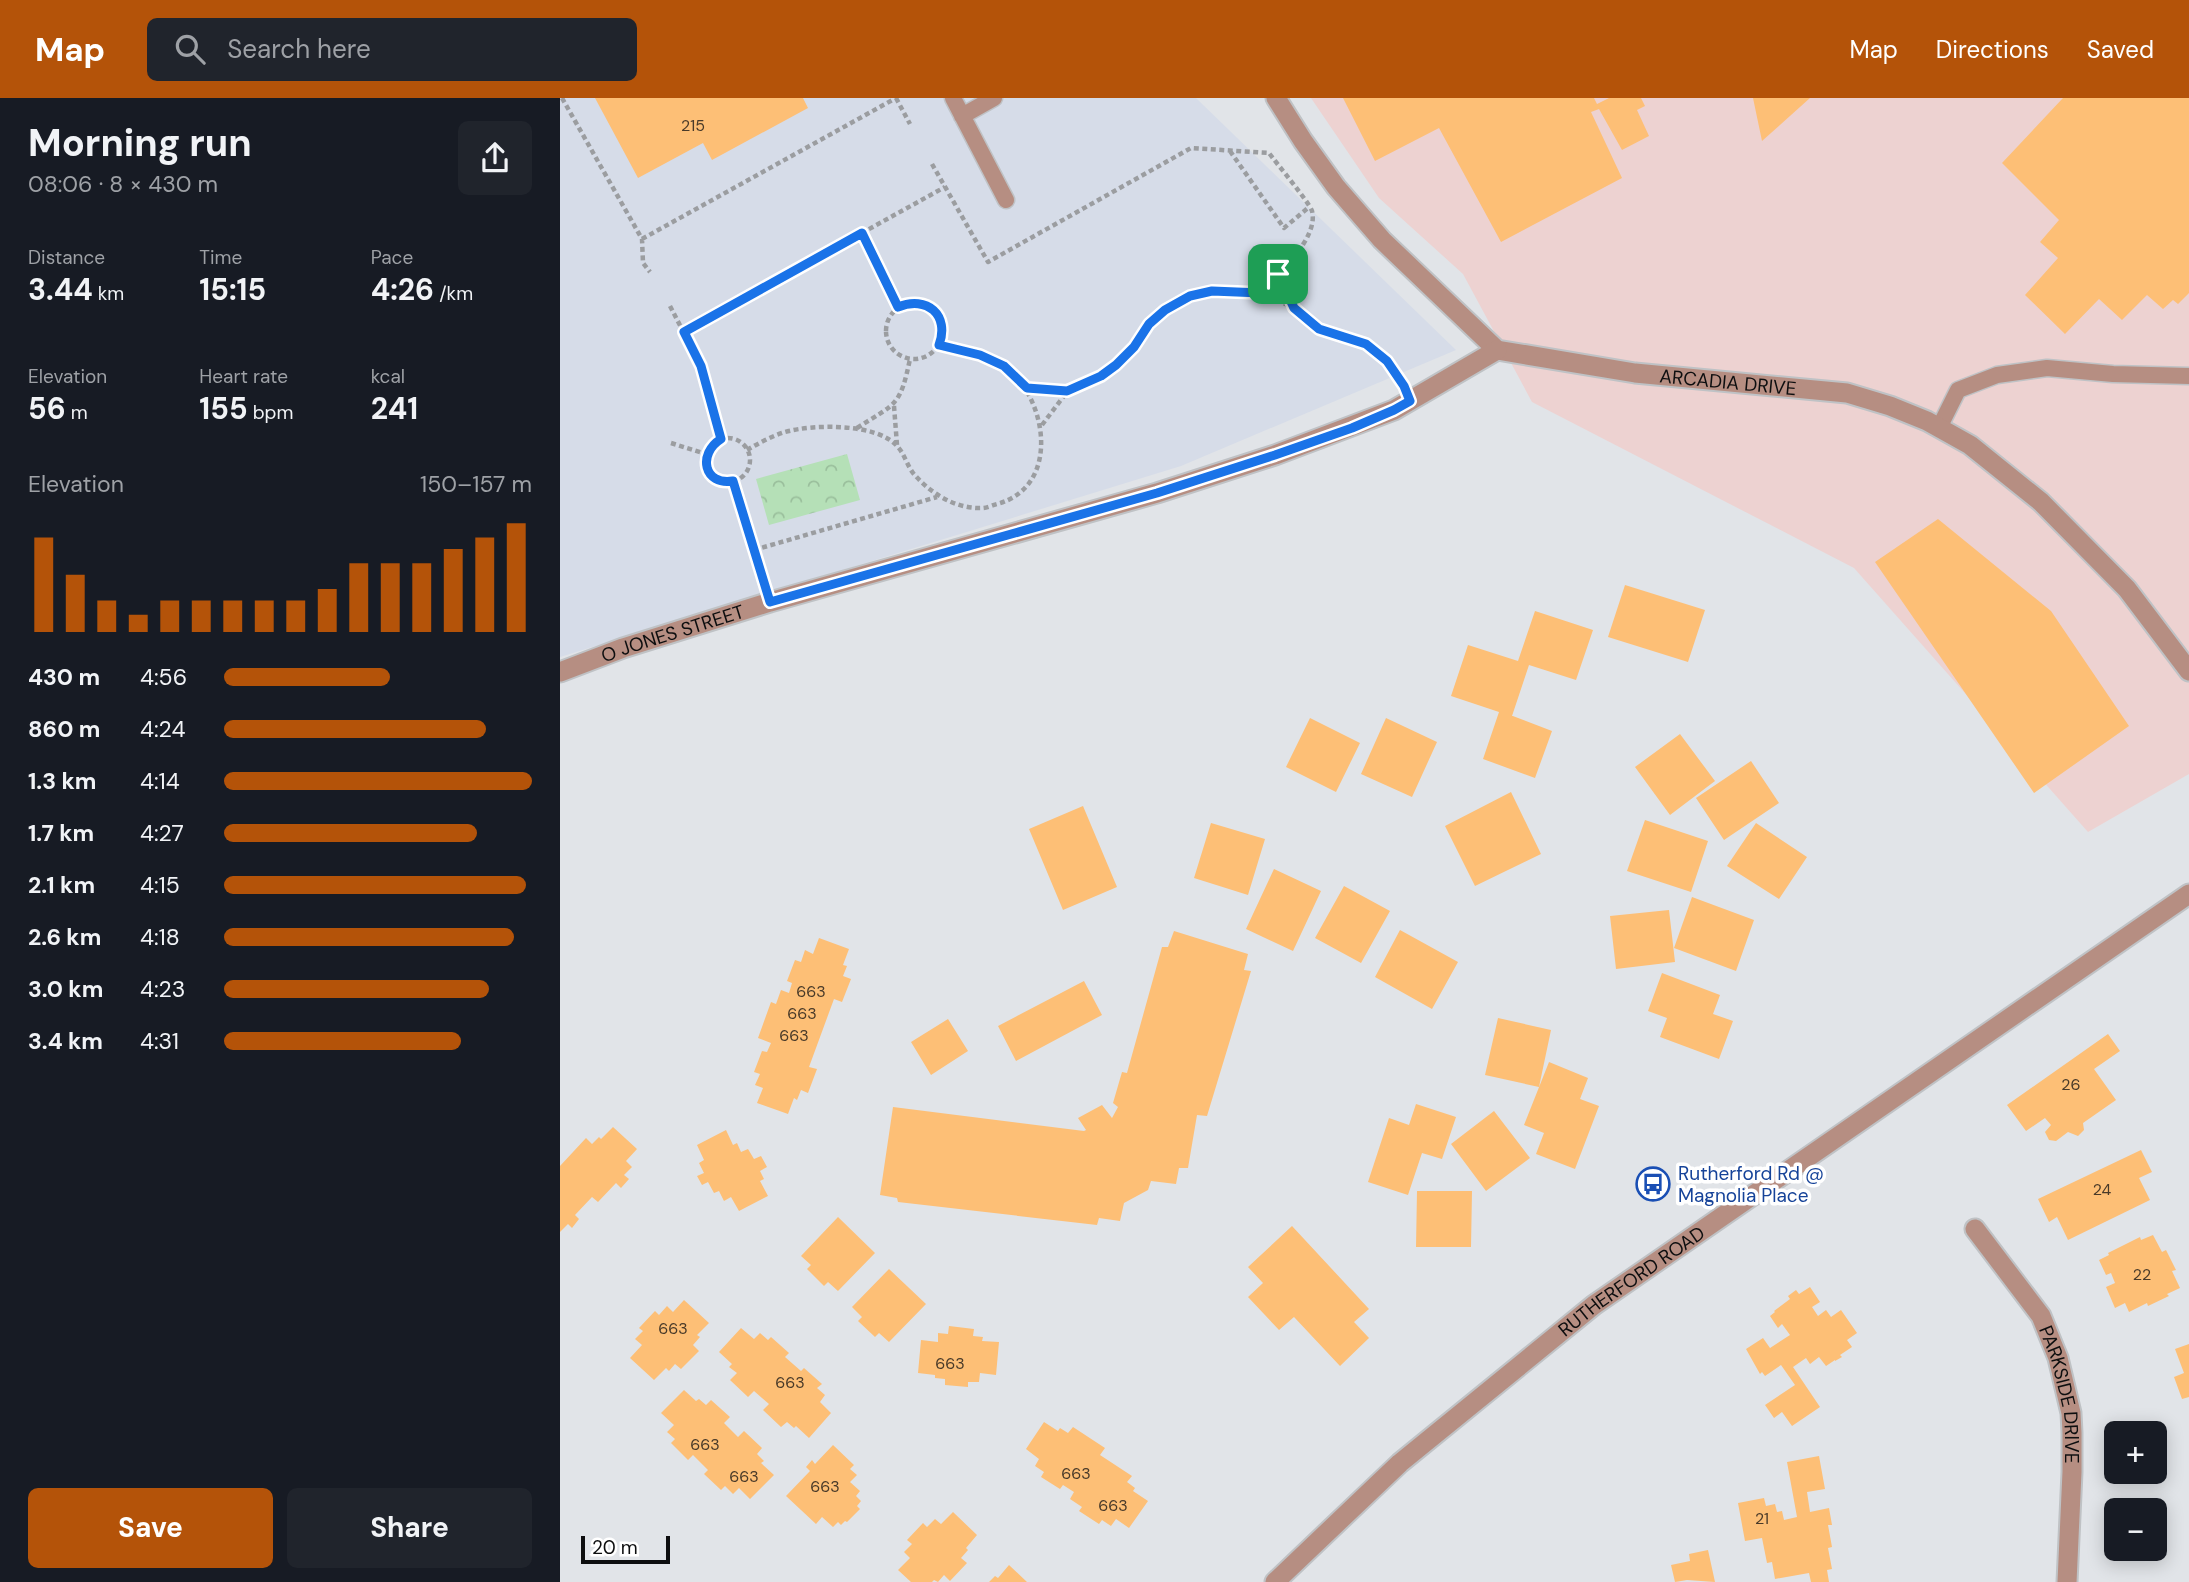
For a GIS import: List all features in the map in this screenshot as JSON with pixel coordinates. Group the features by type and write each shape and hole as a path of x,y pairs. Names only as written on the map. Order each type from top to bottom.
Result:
{"street":[{"path":"1276,98 1336,187 1382,240 1497,350"},
{"name":"O JONES STREET","path":"560,672 623,648 770,602 1157,493 1275,455 1394,410 1497,350"},
{"name":"ARCADIA DRIVE","path":"1497,350 1635,373 1847,393 1890,405 1970,445 2041,502 2127,589 2189,671"},
{"name":"RUTHERFORD ROAD","path":"1275,1582 1400,1463 1594,1305 2189,894"},
{"name":"PARKSIDE DRIVE","path":"1975,1229 2041,1315 2058,1359 2071,1413 2072,1433 2067,1582"}],"lane":[{"path":"953,98 1006,200"},
{"path":"962,116 994,98"},
{"path":"1939,428 1958,390 1997,375 2047,368 2113,374 2189,376"}],"path":[{"path":"562,98 642,239 643,263 650,272"},
{"path":"642,239 896,98 910,124"},
{"path":"932,164 988,262 1191,148 1269,153 1312,209 1312,228 1300,249 1261,293"},
{"path":"1230,150 1284,228 1310,206"},
{"path":"684,332 945,187"},
{"path":"862,233 898,307"},
{"path":"1278,274 1294,308"},
{"path":"1027,388 1067,391 1101,376 1134,347 1149,324 1165,310 1190,296 1212,291 1261,293 1294,308 1319,329 1366,344 1387,361 1404,386 1410,401"},
{"path":"909,303 921,303 932,308 943,326 939,345 932,354 922,359 900,356 891,348 886,338 890,315 898,307 909,303"},
{"path":"670,306 701,366 721,439"},
{"path":"894,405 897,445 913,473 937,496 957,504 982,508 1010,500 1026,486 1037,467 1042,447 1041,426 1027,388 1004,366 980,355 939,345"},
{"path":"857,428 894,405 905,387 910,359"},
{"path":"1041,426 1067,391"},
{"path":"747,450 786,432 830,427 857,428 882,435 897,445"},
{"path":"732,438 747,450 750,460 743,476 733,481 718,480 711,475 706,465 706,454 712,444 721,439 732,438"},
{"path":"671,443 706,454"},
{"path":"733,481 770,602"},
{"path":"754,550 937,496"}],"shaded area":[{"path":"560,98 1196,98 1456,350 1181,466 560,657"},
{"path":"1311,98 2189,98 2189,774 2088,832 1854,568 1532,402 1463,274 1379,198"}],"green space":[{"path":"847,454 860,500 769,525 756,479"}],"building":[{"path":"595,98 803,98 808,108 712,160 703,143 638,178"},
{"path":"1343,98 1594,98 1597,104 1609,98 1641,98 1645,106 1637,110 1649,136 1622,150 1599,109 1591,112 1622,178 1501,242 1439,128 1375,161"},
{"path":"1753,98 1810,98 1762,141"},
{"path":"2063,98 2189,98 2189,293 2178,304 2173,300 2163,309 2147,295 2122,320 2099,299 2065,334 2025,295 2058,258 2040,242 2059,220 2002,163"},
{"path":"1938,519 2051,611 2129,726 2034,793 1875,562"},
{"path":"1625,585 1705,610 1688,662 1608,637"},
{"path":"1535,611 1593,630 1576,680 1529,665 1512,716 1552,731 1535,778 1483,759 1499,712 1451,696 1468,645 1518,661"},
{"path":"1310,718 1360,743 1336,792 1286,767"},
{"path":"1386,718 1437,742 1412,797 1361,774"},
{"path":"1680,734 1715,781 1670,815 1635,767"},
{"path":"1751,761 1779,803 1724,840 1696,798"},
{"path":"1511,792 1541,854 1475,886 1445,826"},
{"path":"1083,806 1117,887 1063,910 1029,829"},
{"path":"1645,820 1708,841 1691,892 1627,871"},
{"path":"1211,823 1265,839 1248,895 1194,878"},
{"path":"1756,823 1807,857 1779,899 1727,866"},
{"path":"1274,869 1321,891 1293,951 1246,929"},
{"path":"1344,886 1390,911 1361,963 1315,938"},
{"path":"1692,897 1754,920 1736,971 1674,948"},
{"path":"1669,910 1675,962 1616,969 1610,916"},
{"path":"1400,930 1458,962 1432,1009 1375,977"},
{"path":"1174,931 1248,954 1244,970 1251,971 1207,1116 1197,1115 1188,1168 1179,1168 1176,1184 1151,1181 1148,1190 1124,1203 1120,1221 1099,1218 1097,1225 898,1202 897,1198 880,1195 893,1107 1084,1131 1086,1130 1078,1118 1102,1105 1112,1118 1118,1107 1113,1103 1122,1072 1127,1073 1162,947 1168,947"},
{"path":"819,938 849,949 843,965 847,966 843,976 851,979 842,1002 834,999 809,1067 817,1069 808,1093 801,1090 797,1100 794,1098 788,1114 757,1103 763,1088 755,1085 760,1074 754,1072 762,1051 767,1052 771,1043 758,1038 771,1002 776,1004 781,990 789,993 792,983 787,981 795,960 801,962 805,950 813,954"},
{"path":"1662,973 1720,995 1713,1014 1733,1021 1719,1059 1660,1037 1667,1018 1648,1011"},
{"path":"1084,981 1102,1015 1016,1061 998,1026"},
{"path":"1498,1018 1551,1030 1539,1087 1485,1075"},
{"path":"948,1019 968,1051 931,1075 911,1042"},
{"path":"2108,1034 2120,1051 2094,1069 2116,1100 2083,1123 2084,1130 2078,1136 2068,1132 2056,1141 2049,1140 2045,1132 2051,1125 2045,1118 2026,1131 2007,1105"},
{"path":"1549,1062 1588,1078 1580,1099 1599,1106 1575,1169 1536,1154 1544,1133 1524,1125"},
{"path":"1416,1104 1456,1117 1442,1159 1422,1153 1408,1195 1368,1182 1389,1118 1409,1125"},
{"path":"1494,1111 1530,1158 1486,1191 1451,1144"},
{"path":"613,1127 637,1149 626,1161 632,1167 624,1175 629,1179 621,1188 616,1183 598,1202 592,1197 575,1215 579,1219 572,1228 568,1224 560,1232 560,1166 586,1138 592,1144"},
{"path":"726,1130 733,1145 737,1143 741,1152 748,1149 754,1159 761,1156 767,1167 760,1171 764,1179 760,1181 768,1196 739,1211 731,1197 724,1201 719,1191 714,1193 708,1182 702,1185 697,1176 704,1173 699,1163 704,1160 697,1145"},
{"path":"2141,1150 2152,1172 2139,1178 2150,1200 2068,1240 2057,1217 2049,1222 2038,1199"},
{"path":"1417,1191 1472,1191 1471,1247 1416,1247"},
{"path":"838,1217 875,1253 838,1291 828,1282 824,1286 807,1269 811,1265 801,1256"},
{"path":"1292,1226 1369,1309 1354,1322 1369,1338 1340,1366 1294,1317 1279,1330 1248,1297 1263,1283 1248,1267"},
{"path":"2153,1235 2162,1252 2166,1250 2176,1270 2172,1271 2180,1288 2148,1306 2147,1303 2129,1312 2125,1303 2115,1308 2106,1287 2115,1283 2111,1273 2106,1275 2099,1260 2140,1237 2141,1240"},
{"path":"889,1269 926,1304 889,1342 879,1333 875,1337 858,1321 862,1317 852,1307"},
{"path":"1810,1287 1820,1302 1812,1307 1818,1316 1826,1310 1831,1317 1841,1310 1857,1333 1847,1340 1852,1347 1840,1355 1842,1357 1826,1366 1819,1357 1810,1364 1806,1358 1793,1367 1820,1407 1792,1426 1782,1412 1774,1418 1765,1405 1795,1385 1781,1365 1765,1376 1762,1372 1760,1374 1746,1349 1763,1338 1770,1348 1790,1335 1782,1324 1778,1328 1770,1316 1790,1299 1788,1296 1796,1290 1799,1294"},
{"path":"684,1300 709,1323 697,1335 700,1337 693,1345 699,1351 681,1369 675,1364 669,1371 666,1368 654,1380 630,1358 642,1345 635,1339 643,1331 639,1328 655,1311 659,1315 667,1306 673,1312"},
{"path":"949,1326 974,1329 973,1336 983,1337 982,1341 999,1342 996,1375 980,1373 979,1382 968,1382 968,1387 945,1385 945,1379 918,1373 921,1340 938,1342 938,1333 948,1334"},
{"path":"741,1328 754,1339 760,1333 768,1340 771,1337 789,1353 785,1357 801,1371 804,1368 822,1384 817,1388 825,1395 820,1402 831,1413 809,1438 787,1422 781,1427 763,1410 769,1404 754,1391 748,1397 730,1380 737,1373 729,1367 732,1364 719,1352"},
{"path":"2189,1344 2189,1397 2182,1399 2174,1377 2184,1373 2175,1349"},
{"path":"684,1390 696,1401 699,1399 706,1405 711,1400 730,1417 724,1423 738,1437 744,1431 762,1448 757,1454 764,1461 761,1463 774,1475 750,1499 739,1488 733,1494 725,1486 721,1490 704,1474 708,1470 693,1455 688,1460 671,1443 675,1439 667,1432 674,1425 661,1413"},
{"path":"1044,1422 1058,1431 1060,1428 1068,1433 1073,1427 1105,1448 1100,1455 1132,1476 1127,1482 1135,1488 1133,1491 1148,1501 1129,1528 1116,1519 1111,1526 1102,1520 1099,1524 1079,1511 1082,1507 1070,1499 1074,1492 1063,1485 1060,1489 1041,1477 1044,1472 1035,1466 1039,1459 1026,1449"},
{"path":"833,1445 854,1465 850,1469 857,1475 850,1482 860,1491 856,1496 861,1501 857,1506 860,1509 847,1522 841,1525 838,1522 833,1527 822,1517 816,1524 786,1496 810,1471 806,1467 812,1460 815,1464"},
{"path":"1819,1456 1825,1489 1807,1492 1810,1512 1829,1508 1832,1525 1828,1525 1832,1547 1828,1548 1832,1569 1827,1570 1829,1582 1811,1582 1809,1573 1775,1579 1772,1562 1767,1563 1762,1538 1745,1541 1738,1503 1764,1498 1766,1506 1775,1504 1777,1512 1782,1511 1784,1520 1797,1517 1787,1462"},
{"path":"953,1512 977,1535 961,1558 967,1563 950,1581 944,1575 938,1582 911,1582 898,1570 910,1558 904,1552 912,1544 907,1540 923,1523 927,1527 935,1519 941,1524"},
{"path":"1708,1550 1715,1582 1675,1582 1671,1565 1690,1561 1689,1554"},
{"path":"1009,1565 1027,1582 989,1582 995,1576 998,1578"}],"place":[{"name":"Rutherford Rd @ Magnolia Place","path":"1653,1184"}],"route":[{"path":"862,233 898,307 921,303 932,308 939,317 943,336 939,345 980,355 1004,366 1027,388 1067,391 1101,376 1116,365 1134,347 1149,324 1165,310 1190,296 1212,291 1261,293 1278,274 1294,308 1319,329 1366,344 1387,361 1404,386 1410,401 1352,428 1157,493 770,602 733,481 718,480 711,475 706,465 706,454 712,444 721,439 701,366 684,332 862,233"}]}
